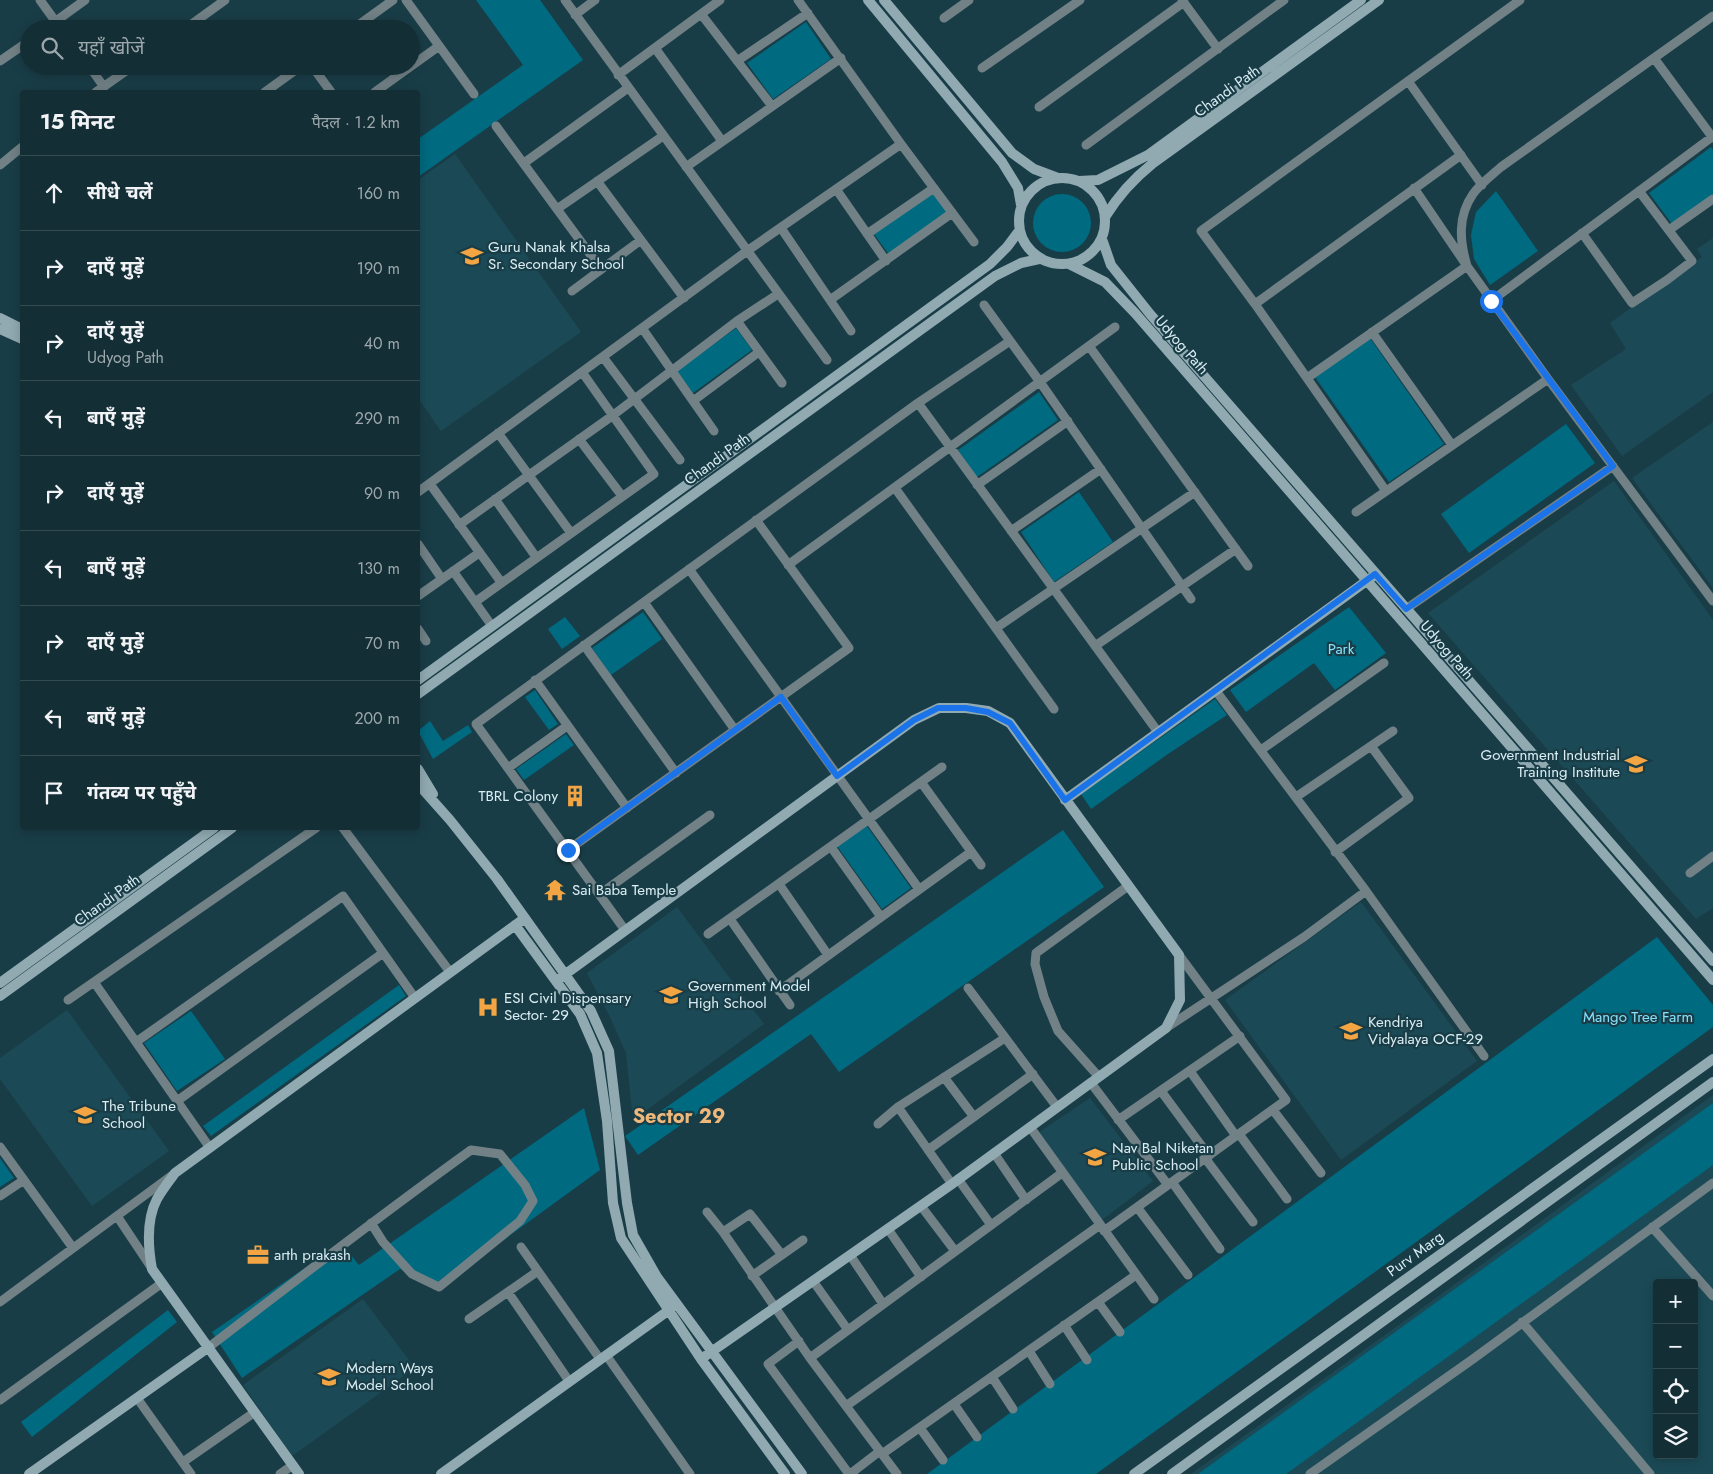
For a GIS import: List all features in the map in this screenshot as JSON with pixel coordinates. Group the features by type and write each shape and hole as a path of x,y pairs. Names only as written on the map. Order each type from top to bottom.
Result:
{"main road":[{"path":"868,0 1002,162 1018,188 1021,205 1018,224 1019,231 1022,239 1034,255 1051,264 1069,264 1083,259 1093,251 1102,239 1104,230 1105,218 1100,201 1091,189 1079,181 1058,178 1034,169 1012,153 884,0"},
{"name":"Chandi Path","path":"1079,181 1098,180 1148,155 1361,0"},
{"name":"Chandi Path","path":"1105,218 1117,198 1129,184 1152,164 1379,0"},
{"path":"1021,205 1030,191 1040,183 1058,178"},
{"name":"Chandi Path","path":"420,677 990,264 1007,247 1019,231"},
{"name":"Udyog Path","path":"1102,239 1111,265 1150,314 1713,961"},
{"name":"Chandi Path","path":"420,693 994,276 1021,263 1039,259"},
{"name":"Udyog Path","path":"1069,264 1105,282 1135,313 1713,980"},
{"path":"0,318 20,328"},
{"path":"0,329 20,338"},
{"path":"1065,800 1375,574"},
{"path":"420,698 429,686"},
{"path":"556,981 914,720 938,708 966,708 988,712 1010,723 1179,955 1180,1000 1166,1028 955,1182 701,1359"},
{"path":"420,772 450,820"},
{"path":"420,786 450,820 497,879 591,1011 609,1051 627,1203 633,1235 657,1277 802,1474"},
{"name":"Chandi Path","path":"0,983 211,830"},
{"name":"Chandi Path","path":"0,996 229,830"},
{"path":"299,1474 152,1269 149,1249 150,1225 156,1200 175,1173 525,918"},
{"path":"515,925 580,1014 597,1053 607,1121 613,1203 621,1238 701,1359 785,1474"},
{"name":"Purv Marg","path":"1134,1474 1709,1062 1713,1054"},
{"path":"1172,1474 1713,1082"},
{"path":"443,1473 668,1311 676,1303"},
{"path":"29,1474 208,1347"}],"street":[{"path":"40,0 54,20"},
{"path":"63,20 85,0"},
{"path":"197,20 225,0"},
{"path":"365,20 393,0"},
{"path":"406,0 474,94"},
{"path":"564,0 827,360"},
{"path":"575,15 595,0"},
{"path":"618,75 720,0"},
{"path":"798,0 974,242"},
{"path":"944,18 969,0"},
{"path":"982,68 1080,0"},
{"path":"1086,145 1284,0"},
{"path":"1386,491 1255,304 1201,231 1520,0"},
{"path":"1039,107 1183,1 1218,49"},
{"path":"737,61 808,13"},
{"path":"701,14 772,106"},
{"path":"1467,266 1462,248 1462,219 1473,193 1501,167 1713,16"},
{"path":"420,60 439,46"},
{"path":"0,62 20,48"},
{"path":"655,48 722,141"},
{"path":"686,167 841,58"},
{"path":"1491,301 1712,138 1654,58"},
{"path":"93,75 100,90 121,75"},
{"path":"268,90 289,75"},
{"path":"319,75 330,90"},
{"path":"378,90 399,75"},
{"path":"1408,81 1482,185"},
{"path":"524,163 628,88"},
{"path":"496,126 601,270"},
{"path":"557,209 663,136"},
{"path":"420,491 747,251 901,144"},
{"path":"0,165 20,149"},
{"path":"1255,304 1461,155"},
{"path":"597,181 684,298"},
{"path":"867,234 934,188"},
{"path":"1414,188 1491,301 1713,601"},
{"path":"836,189 886,261"},
{"path":"1582,233 1632,303 1662,285 1692,261 1639,191"},
{"path":"1669,230 1713,200"},
{"path":"830,300 952,213"},
{"path":"781,228 852,331"},
{"path":"572,292 641,240"},
{"path":"1307,378 1467,266"},
{"path":"459,525 778,294"},
{"path":"984,305 1068,421 1191,600"},
{"path":"737,322 782,383"},
{"path":"788,565 1115,327"},
{"path":"642,328 714,431"},
{"path":"1372,332 1452,445"},
{"path":"626,930 476,724 918,403 1010,341"},
{"path":"1089,346 1248,566"},
{"path":"693,401 759,352"},
{"path":"603,357 680,460"},
{"path":"475,602 500,582 654,474 582,372"},
{"path":"1356,512 1548,379"},
{"path":"918,403 1158,732"},
{"path":"977,485 1068,421"},
{"path":"498,433 571,532"},
{"path":"579,439 622,496"},
{"path":"1406,609 1613,466"},
{"path":"1011,531 1101,469"},
{"path":"430,484 500,582"},
{"path":"895,488 1054,709"},
{"path":"996,628 1195,492"},
{"path":"495,500 536,557"},
{"path":"568,850 850,648 756,520"},
{"path":"420,547 442,579"},
{"path":"1095,646 1236,549"},
{"path":"420,595 479,553"},
{"path":"689,569 919,889"},
{"path":"453,571 492,626"},
{"path":"644,602 735,730"},
{"path":"420,631 426,641"},
{"path":"584,645 676,772"},
{"path":"1261,750 1384,663"},
{"path":"535,680 627,808"},
{"path":"1216,690 1335,852 1366,891 1484,1056"},
{"path":"508,768 567,726"},
{"path":"1296,797 1394,731"},
{"path":"1335,852 1409,798 1372,746"},
{"path":"708,934 942,767"},
{"path":"921,782 981,865"},
{"path":"600,894 710,815"},
{"path":"68,1000 313,830"},
{"path":"344,830 450,972"},
{"path":"831,846 881,917"},
{"path":"779,991 971,852"},
{"path":"1690,873 1713,856"},
{"path":"779,884 828,955"},
{"path":"1128,886 1036,953 1035,964 1039,980 1058,1031 1095,1080 1118,1120 1220,1249"},
{"path":"1166,1028 1304,937 1366,891"},
{"path":"136,1042 343,896 415,998"},
{"path":"730,919 790,1005"},
{"path":"177,1101 383,953"},
{"path":"846,1406 1102,1228 1137,1207 1286,1100 1179,955"},
{"path":"94,982 210,1148"},
{"path":"968,988 1057,1107"},
{"path":"1118,1120 1240,1036"},
{"path":"878,1124 898,1107 1005,1038"},
{"path":"1190,1071 1287,1199"},
{"path":"928,1150 1033,1074"},
{"path":"944,1077 974,1117"},
{"path":"1161,1091 1253,1222"},
{"path":"898,1107 928,1150 991,1226"},
{"path":"1273,1110 1321,1173"},
{"path":"1030,1127 1154,1299"},
{"path":"0,1147 73,1248"},
{"path":"208,1347 371,1223 471,1150 500,1154 525,1185 534,1201 520,1221 439,1287 412,1274 384,1242 371,1223"},
{"path":"994,1153 1026,1200"},
{"path":"0,1302 175,1173"},
{"path":"810,1358 1062,1173"},
{"path":"0,1196 24,1180"},
{"path":"1310,1474 1713,1183"},
{"path":"921,1206 955,1251"},
{"path":"1137,1207 1188,1274"},
{"path":"707,1212 723,1232 810,1358 897,1474"},
{"path":"723,1232 750,1214 782,1255"},
{"path":"117,1216 152,1269"},
{"path":"1652,1227 1713,1296"},
{"path":"888,1228 921,1277"},
{"path":"752,1276 803,1240"},
{"path":"521,1247 690,1474"},
{"path":"850,1255 883,1304"},
{"path":"469,1319 538,1271"},
{"path":"799,1341 768,1364 850,1474 920,1428 1136,1274"},
{"path":"813,1281 848,1330"},
{"path":"0,1400 162,1283"},
{"path":"508,1292 569,1382"},
{"path":"1098,1302 1120,1332"},
{"path":"1522,1322 1650,1474"},
{"path":"1064,1325 1087,1360"},
{"path":"1028,1351 1050,1384"},
{"path":"992,1377 1012,1409"},
{"path":"137,1398 191,1474"},
{"path":"954,1404 978,1437"},
{"path":"182,1462 255,1412"},
{"path":"920,1428 943,1460"},
{"path":"280,1474 293,1465"}],"shaded area":[{"name":"Guru Nanak Khalsa Sr. Secondary School","path":"455,154 581,332 441,431 420,401 420,179"},
{"path":"1713,238 1713,392 1622,456 1571,385 1626,349 1610,323 1702,257 1697,249"},
{"path":"1713,422 1713,588 1632,478"},
{"name":"Government Industrial Training Institute","path":"1614,481 1713,620 1713,908 1696,919 1428,613"},
{"name":"Kendriya Vidyalaya OCF-29","path":"1361,902 1477,1061 1341,1160 1225,1000"},
{"name":"Government Model High School","path":"677,907 764,1024 633,1120 626,1053 587,973"},
{"name":"The Tribune School","path":"67,1010 169,1151 92,1206 0,1079 0,1058"},
{"path":"1713,1095 1713,1474 1191,1474 1410,1317"},
{"name":"Nav Bal Niketan Public School","path":"1090,1098 1153,1181 1102,1220 1038,1133"},
{"name":"Modern Ways Model School","path":"363,1299 415,1368 292,1456 243,1385"}],"green space":[{"path":"476,0 540,0 583,60 420,176 420,138 523,65"},
{"path":"806,22 831,59 773,99 747,63"},
{"path":"1711,147 1713,150 1713,194 1672,224 1649,193"},
{"path":"933,191 949,213 890,256 874,234"},
{"path":"1496,191 1538,251 1490,285 1474,259 1471,235 1476,212"},
{"path":"1062,194 1073,196 1086,207 1091,223 1089,234 1078,247 1062,252 1051,250 1038,239 1033,223 1035,212 1046,199"},
{"path":"736,328 752,350 693,393 677,371"},
{"path":"1370,338 1444,444 1389,482 1315,377"},
{"path":"1039,392 1058,420 977,477 958,450"},
{"path":"1566,424 1595,463 1469,553 1441,514"},
{"path":"1079,492 1113,542 1054,582 1021,532"},
{"name":"Park","path":"1349,607 1386,653 1335,690 1314,663 1246,712 1230,690"},
{"path":"643,612 662,639 611,675 592,648"},
{"path":"565,617 580,636 562,649 548,629"},
{"path":"535,690 558,724 549,730 525,697"},
{"path":"1215,699 1227,715 1091,809 1081,794"},
{"path":"430,721 443,741 468,725 472,732 433,759 420,735 420,729"},
{"path":"566,734 574,745 524,780 516,769"},
{"path":"866,825 911,888 882,909 837,846"},
{"path":"1063,830 1104,887 839,1072 811,1034 638,1155 625,1136"},
{"name":"Mango Tree Farm","path":"1657,937 1713,1005 1713,1027 1096,1474 927,1474"},
{"path":"399,985 406,996 211,1136 203,1126"},
{"path":"191,1011 225,1059 177,1091 144,1043"},
{"path":"1713,1103 1713,1165 1286,1474 1198,1474"},
{"path":"584,1108 600,1170 439,1287 400,1269 242,1378 212,1332 341,1243 359,1265"},
{"path":"0,1158 14,1178 0,1187"},
{"path":"168,1310 177,1322 32,1437 21,1422"}],"place":[{"name":"Guru Nanak Khalsa Sr. Secondary School","path":"472,256"},
{"name":"Government Industrial Training Institute","path":"1636,764"},
{"name":"TBRL Colony","path":"575,796"},
{"name":"Sai Baba Temple","path":"555,890"},
{"name":"Government Model High School","path":"671,995"},
{"name":"ESI Civil Dispensary Sector- 29","path":"488,1007"},
{"name":"Kendriya Vidyalaya OCF-29","path":"1351,1031"},
{"name":"The Tribune School","path":"85,1115"},
{"name":"Nav Bal Niketan Public School","path":"1095,1157"},
{"name":"arth prakash","path":"258,1255"},
{"name":"Modern Ways Model School","path":"329,1377"}],"district":[{"name":"Sector 29","path":"679,1116"}],"route":[{"path":"568,850 781,697 837,776 914,720 938,708 966,708 988,712 1010,723 1065,800 1375,574 1406,609 1613,466 1491,301"}]}
